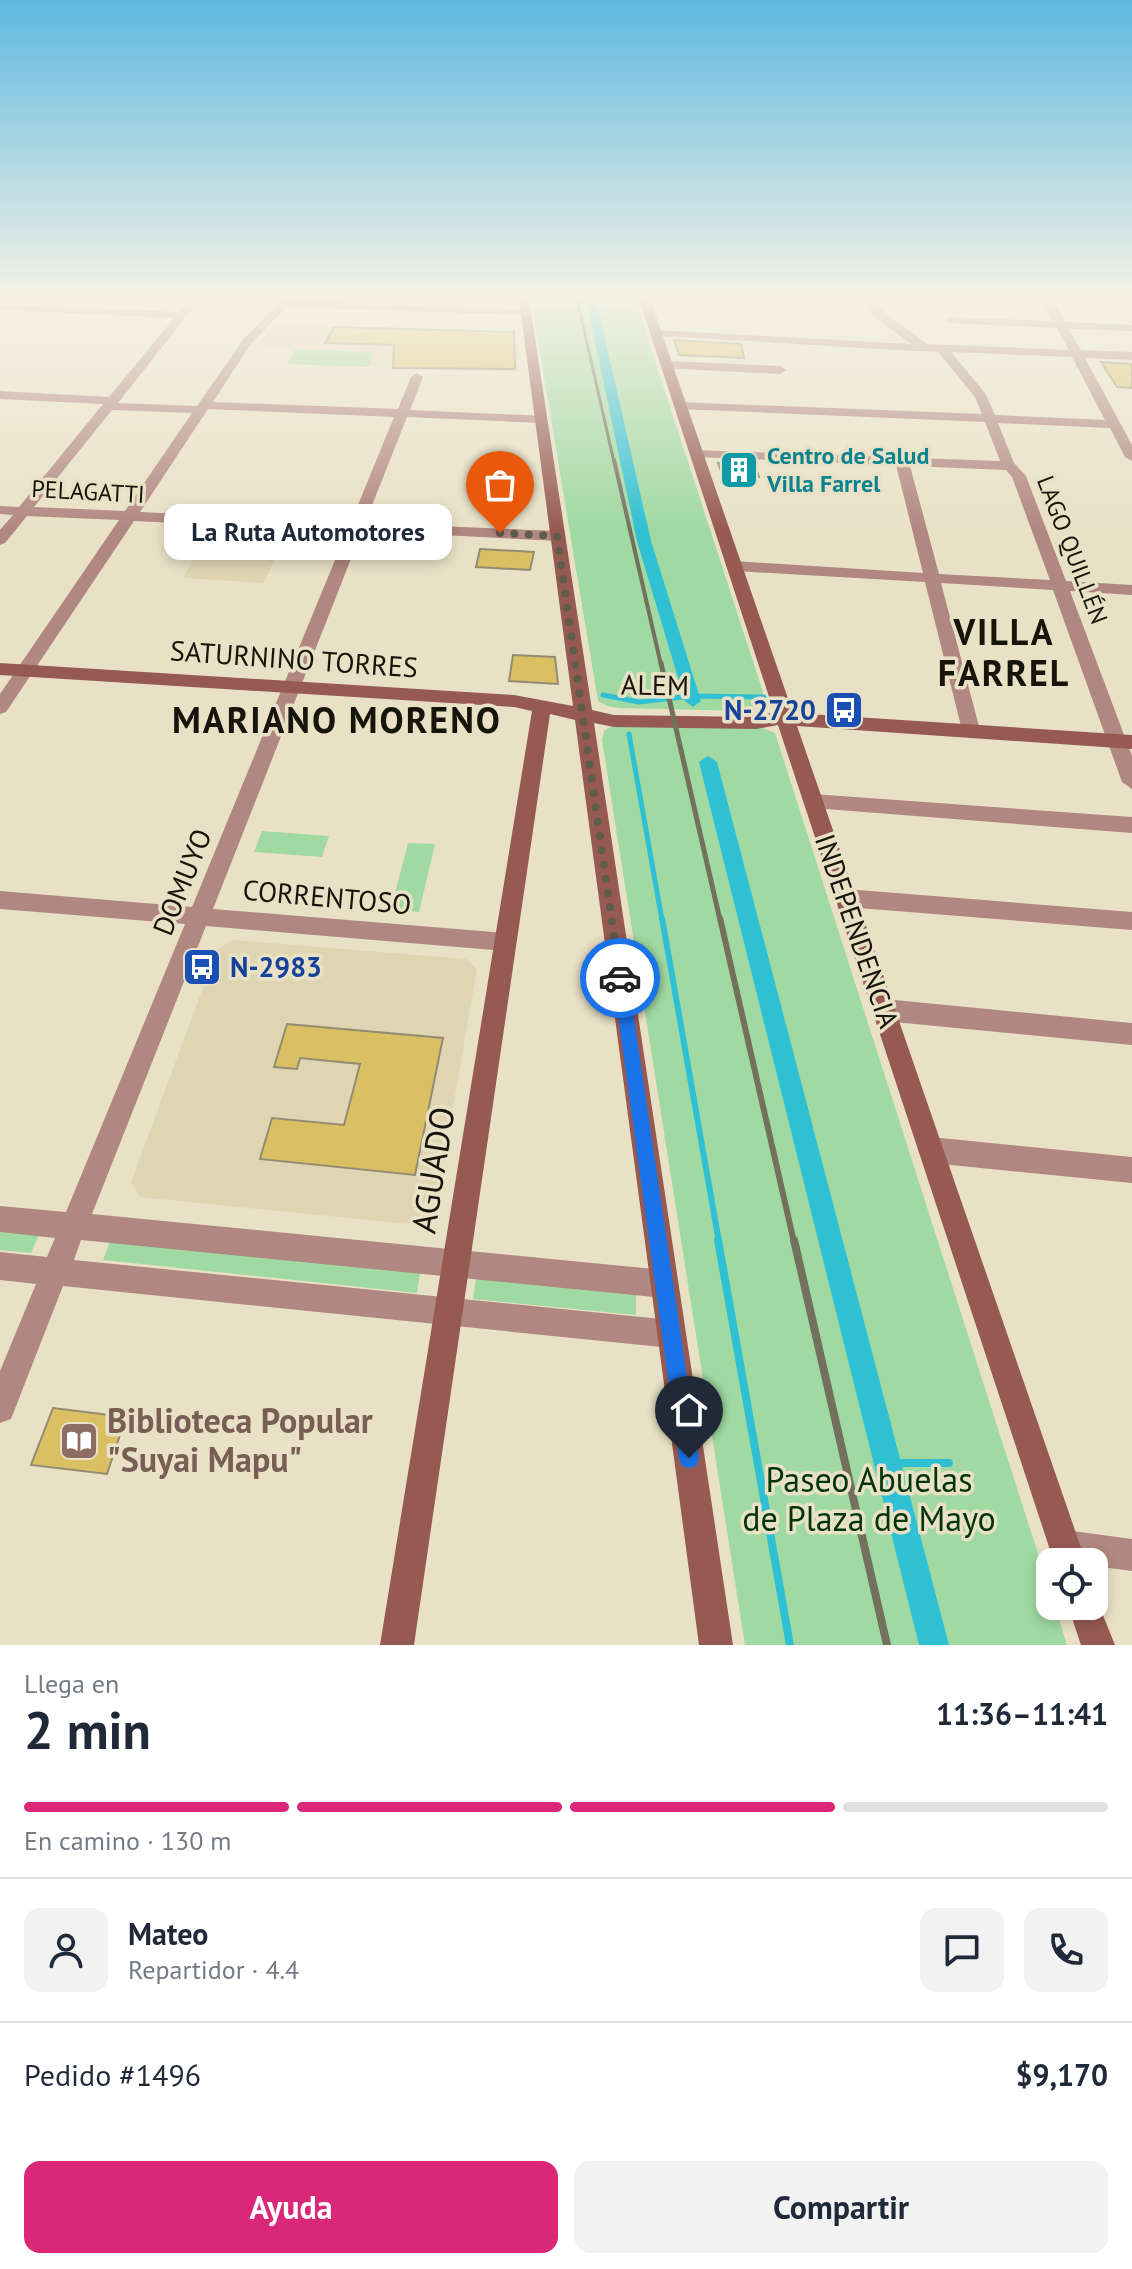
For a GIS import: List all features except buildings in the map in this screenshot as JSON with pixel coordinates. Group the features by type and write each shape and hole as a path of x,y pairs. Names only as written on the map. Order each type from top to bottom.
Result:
{"street":[{"path":"0,540 133,376"},
{"path":"0,708 225,376"},
{"path":"535,376 716,1645"},
{"name":"INDEPENDENCIA","path":"670,376 780,717 813,801 1065,1548"},
{"name":"LAGO QUILLÉN","path":"964,376 981,396 1009,466 1019,476 1124,741 1132,782"},
{"path":"1088,376 1132,457"},
{"name":"DOMUYO","path":"0,1408 417,377"},
{"path":"0,395 203,408 541,419"},
{"path":"680,405 991,419 1112,420 1132,417"},
{"path":"696,453 1009,466"},
{"path":"902,462 971,730"},
{"name":"PELAGATTI","path":"0,510 557,536"},
{"path":"734,566 1132,590"},
{"name":"SATURNINO TORRES","path":"0,669 542,706 583,714"},
{"name":"AGUADO","path":"397,1645 542,706"},
{"name":"ALEM","path":"583,714 614,721 756,723 780,717 1124,741"},
{"path":"813,801 1132,825"},
{"path":"846,898 1132,921"},
{"name":"CORRENTOSO","path":"0,900 505,942"},
{"path":"884,1010 1132,1034"},
{"path":"931,1150 1132,1170"},
{"path":"0,1219 664,1284"},
{"path":"0,1266 671,1334"},
{"path":"1108,1555 1132,1555"},
{"path":"1090,1620 1098,1645"}],"shaded area":[{"path":"210,527 287,531 264,583 183,578"},
{"path":"232,940 466,959 477,969 435,1212 418,1225 140,1197 131,1182 217,950"}],"green space":[{"path":"544,376 660,376 764,701 760,707 747,711 619,708 598,701"},
{"name":"Paseo Abuelas de Plaza de Mayo","path":"612,726 760,727 775,733 1036,1548 1036,1620 1059,1620 1067,1645 745,1645 602,740 604,731"},
{"path":"262,831 329,836 322,857 254,852"},
{"path":"408,843 435,844 419,912 391,909"},
{"path":"0,1229 40,1233 31,1253 0,1250"},
{"path":"110,1241 420,1273 417,1293 103,1260"},
{"path":"476,1278 636,1294 636,1315 473,1299"}],"waterway":[{"path":"608,376 644,541 693,701"},
{"path":"603,695 639,702 691,696 764,697"},
{"path":"629,734 662,920"},
{"path":"708,762 934,1645"},
{"path":"662,918 719,1242"},
{"path":"718,1240 790,1645"},
{"path":"887,1463 949,1463"}],"railway":[{"path":"594,376 614,462"},
{"path":"614,460 661,665"},
{"path":"661,663 720,920"},
{"path":"720,918 794,1242"},
{"path":"794,1240 887,1645"}],"way so far":[{"path":"500,533 557,536 620,978"}],"place":[{"name":"Centro de Salud Villa Farrel","path":"739,470"},
{"name":"La Ruta Automotores","path":"500,533"},
{"name":"N-2720","path":"844,710"},
{"name":"N-2983","path":"202,967"},
{"name":"Biblioteca Popular \"Suyai Mapu\"","path":"79,1441"}],"district":[{"name":"VILLA FARREL","path":"1004,652"},
{"name":"MARIANO MORENO","path":"337,720"}],"route":[{"path":"620,978 689,1458"}]}
